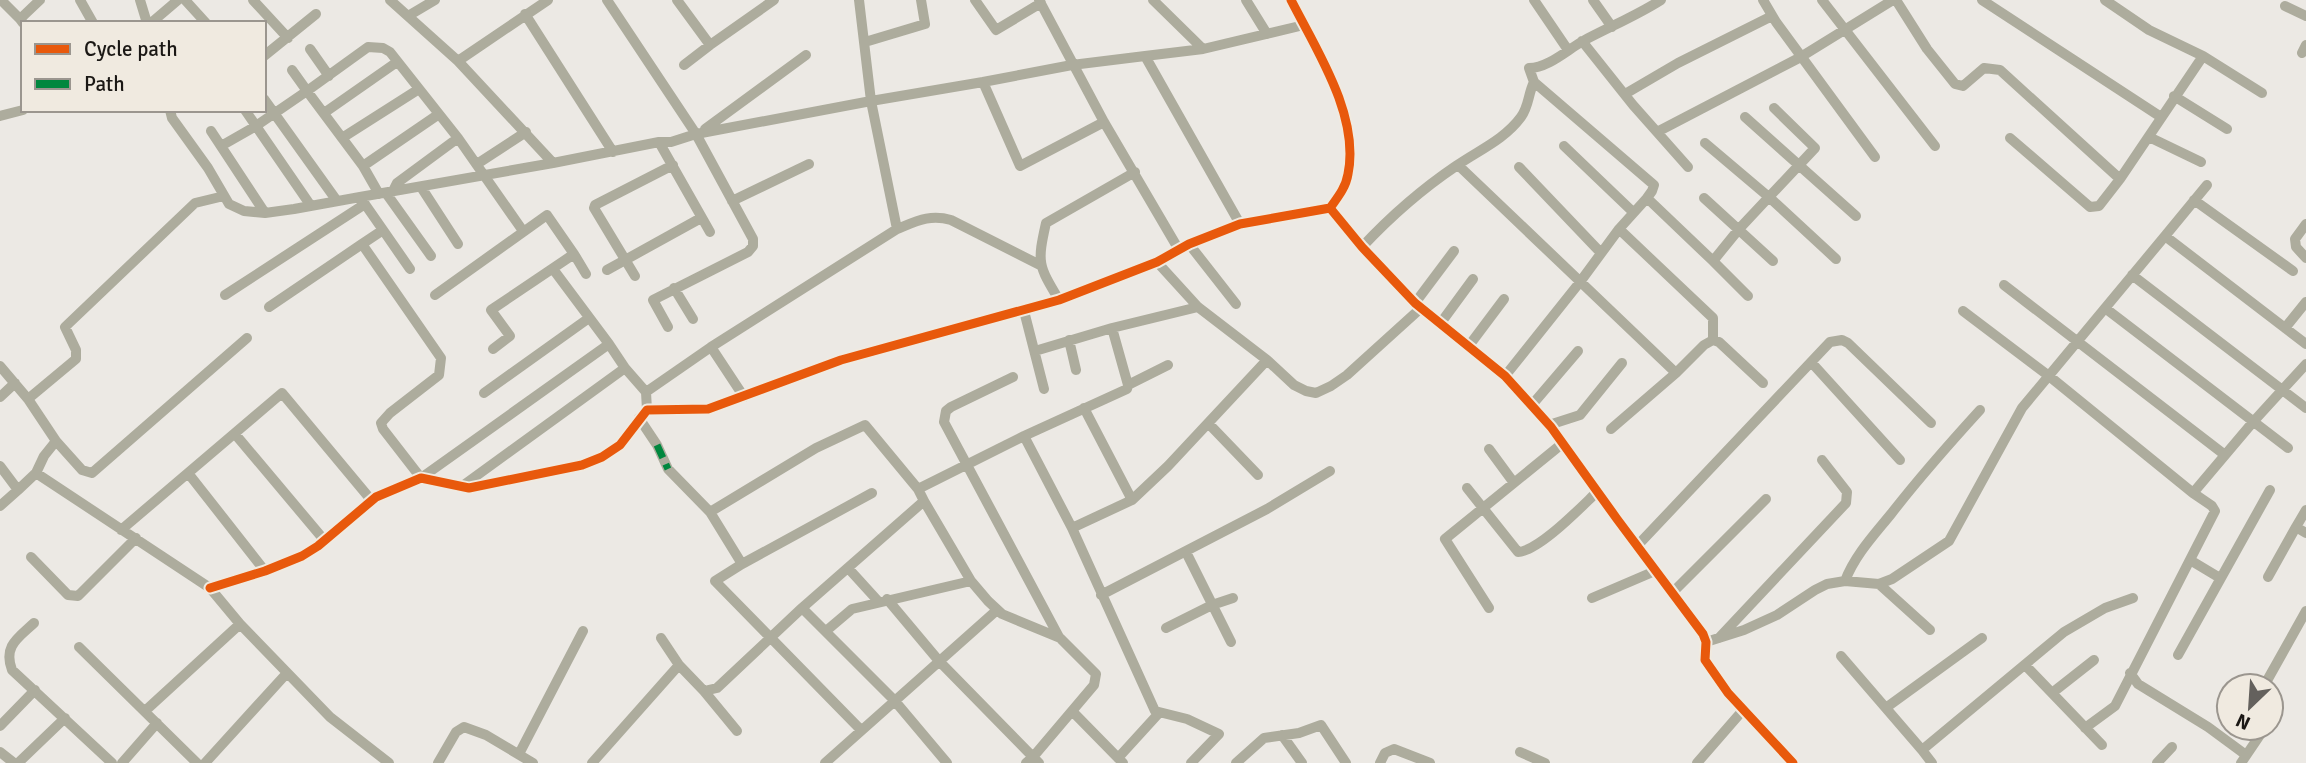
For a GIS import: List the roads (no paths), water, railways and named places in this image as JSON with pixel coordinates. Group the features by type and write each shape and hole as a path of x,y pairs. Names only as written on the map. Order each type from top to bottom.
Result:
{"street":[{"path":"1,0 21,21 40,0"},
{"path":"80,0 92,21"},
{"path":"140,0 148,21"},
{"path":"152,21 178,0"},
{"path":"185,0 204,21"},
{"path":"253,0 288,38"},
{"path":"390,0 458,61 553,163"},
{"path":"408,16 435,0"},
{"path":"458,61 548,0"},
{"path":"607,0 696,134 753,239 751,250 653,300 668,327"},
{"path":"684,65 774,0"},
{"path":"859,0 872,101 897,229"},
{"path":"865,42 925,24 921,0"},
{"path":"975,0 996,30 1040,2 1072,65 1179,250"},
{"path":"1153,0 1203,49"},
{"path":"1246,0 1267,34"},
{"path":"362,244 441,358 439,375 381,423 421,478 470,488 582,465 603,457 620,444 647,410 709,409 841,360 1059,300 1157,262 1189,244 1240,225 1330,208 1342,191 1348,175 1348,133 1325,63 1291,0"},
{"path":"1534,0 1568,50"},
{"path":"1593,0 1612,27"},
{"path":"1505,376 1619,229 1647,198 1654,185 1534,82 1529,68 1545,65 1582,41 1661,0"},
{"path":"1763,0 1875,157"},
{"path":"1822,0 1935,146"},
{"path":"1657,132 1802,56 1844,28 1895,0 1927,49 1955,84 1963,86 1984,68 2000,70 2120,179"},
{"path":"1982,0 2161,117"},
{"path":"2105,0 2148,30 2203,56 2262,93"},
{"path":"678,1 710,46"},
{"path":"2285,6 2306,16"},
{"path":"266,54 316,13"},
{"path":"525,14 613,152"},
{"path":"1625,94 1678,63 1772,16"},
{"path":"225,295 362,201 386,193 659,142 671,142 696,134 1072,65 1203,49 1304,25"},
{"path":"1582,41 1688,167"},
{"path":"221,146 329,76 368,47 375,46 390,52 458,138 523,231"},
{"path":"310,49 329,76"},
{"path":"696,134 715,123 806,55"},
{"path":"2010,138 2090,207 2099,206 2203,56"},
{"path":"1145,57 1240,225"},
{"path":"324,113 397,62"},
{"path":"292,70 431,256"},
{"path":"983,82 1020,166 1104,122"},
{"path":"1362,247 1381,226 1458,165 1506,135 1523,114 1534,82"},
{"path":"342,138 419,89"},
{"path":"2174,96 2227,129"},
{"path":"266,102 337,201"},
{"path":"1713,261 1815,146 1774,108"},
{"path":"0,116 21,111"},
{"path":"170,112 229,204 244,211 265,212 337,201 362,201"},
{"path":"246,112 311,206"},
{"path":"363,166 439,114"},
{"path":"1745,117 1856,216"},
{"path":"211,131 265,212"},
{"path":"477,164 526,132"},
{"path":"2149,136 2201,162"},
{"path":"386,193 458,138"},
{"path":"659,142 710,232"},
{"path":"1705,144 1770,198 1836,259"},
{"path":"1564,146 1633,212"},
{"path":"732,201 808,164"},
{"path":"635,276 595,212 595,205 673,165"},
{"path":"1458,165 1676,373"},
{"path":"1519,167 1601,253"},
{"path":"1059,300 1040,265 1046,223 1135,172"},
{"path":"1706,642 1777,615 1827,584 1845,581 1879,584 1892,579 1950,541 2022,408 2207,185"},
{"path":"421,187 458,244"},
{"path":"28,399 76,359 76,350 65,327 195,202 224,196"},
{"path":"1647,198 1748,296"},
{"path":"1704,198 1773,261"},
{"path":"2194,200 2294,271"},
{"path":"362,201 410,269"},
{"path":"1330,208 1362,247 1418,306 1505,376 1549,425 1703,634 1706,642 1705,660 1728,694 1793,763"},
{"path":"435,295 547,215 586,274"},
{"path":"646,392 711,347 897,229 927,217 937,216 951,220 1040,265"},
{"path":"607,270 701,218"},
{"path":"2306,224 2295,239 2296,247 2306,258"},
{"path":"1619,229 1713,318 1713,340"},
{"path":"269,307 383,230"},
{"path":"2165,236 2306,344"},
{"path":"1189,244 1236,304"},
{"path":"1157,262 1198,307 1267,360 1294,385 1316,393 1347,375 1418,306 1454,251"},
{"path":"493,349 510,336 491,310 574,254"},
{"path":"553,269 625,368 646,392 647,410"},
{"path":"2132,275 2306,408"},
{"path":"1440,324 1474,279"},
{"path":"2004,285 2225,455"},
{"path":"674,288 693,319"},
{"path":"1468,347 1504,299"},
{"path":"2285,328 2306,302"},
{"path":"1035,351 1112,328 1198,307"},
{"path":"2105,308 2288,448"},
{"path":"1024,311 1044,390"},
{"path":"1963,311 2049,376 2193,494 2212,506 2214,511 2115,706 2085,727"},
{"path":"484,393 589,318"},
{"path":"1112,328 1128,385"},
{"path":"0,366 28,399 56,441 82,470 92,473 247,338"},
{"path":"1069,340 1076,370"},
{"path":"1611,429 1704,345 1713,340 1719,342 1763,383"},
{"path":"1637,547 1830,342 1848,342 1931,423"},
{"path":"210,588 302,556 325,541 372,501 421,478 609,344"},
{"path":"711,347 744,397"},
{"path":"1531,406 1578,351"},
{"path":"1072,528 1132,500 1209,424 1267,360"},
{"path":"1811,362 1900,460"},
{"path":"1549,425 1580,415 1622,363"},
{"path":"2193,494 2306,364"},
{"path":"918,489 1127,389 1128,385 1168,365"},
{"path":"461,486 625,368"},
{"path":"848,568 883,600 1033,761 1094,685 1096,674 1060,638 944,422 946,411 1013,377"},
{"path":"0,397 15,383"},
{"path":"121,530 282,393 372,501"},
{"path":"1084,408 1132,500"},
{"path":"1845,581 1850,566 1860,552 1923,474 1980,410"},
{"path":"639,418 657,444 668,469 710,512 742,564"},
{"path":"1209,424 1258,475"},
{"path":"710,512 816,448 865,425 918,489 971,581 997,610 1060,638"},
{"path":"235,434 325,541"},
{"path":"1024,436 1072,528 1155,712 1187,719 1219,734 1191,763"},
{"path":"0,506 36,472 56,441"},
{"path":"1489,608 1445,539 1563,443"},
{"path":"1489,449 1514,483"},
{"path":"1719,638 1846,503 1847,492 1822,460"},
{"path":"0,466 18,490"},
{"path":"1101,595 1267,509 1330,471"},
{"path":"36,472 210,588 240,624 330,718 388,763"},
{"path":"188,473 265,571"},
{"path":"1467,488 1514,549 1523,552 1565,523 1597,492"},
{"path":"2178,655 2270,490"},
{"path":"861,730 715,581 872,493"},
{"path":"1672,593 1766,499"},
{"path":"704,691 717,688 802,608 924,501"},
{"path":"2268,577 2306,510"},
{"path":"2296,527 2306,533"},
{"path":"31,557 68,595 78,596 136,538"},
{"path":"1186,552 1231,642"},
{"path":"2190,560 2220,578"},
{"path":"1592,598 1655,571"},
{"path":"825,631 852,608 971,581"},
{"path":"1879,584 1930,630"},
{"path":"1166,628 1212,605 1233,598"},
{"path":"1922,750 2064,632 2085,619 2133,598"},
{"path":"802,608 894,700 947,763"},
{"path":"825,763 997,610"},
{"path":"2272,672 2306,611"},
{"path":"34,623 12,645 8,661 12,670 112,763"},
{"path":"145,711 240,624"},
{"path":"519,754 583,631"},
{"path":"661,638 679,665 737,731"},
{"path":"1887,707 1982,638"},
{"path":"79,647 197,763"},
{"path":"1841,656 1932,763"},
{"path":"2052,692 2094,660"},
{"path":"592,763 679,665"},
{"path":"2025,665 2102,745"},
{"path":"205,763 287,673"},
{"path":"2130,673 2138,684 2212,730 2244,759 2255,742"},
{"path":"0,726 34,690"},
{"path":"1697,763 1744,709"},
{"path":"1072,711 1120,760 1159,713"},
{"path":"0,752 16,763 65,718"},
{"path":"122,763 157,723"},
{"path":"1236,763 1264,738 1321,725 1346,763"},
{"path":"438,763 456,732 464,727 486,735 533,763"},
{"path":"1282,735 1302,763"},
{"path":"2157,763 2172,747"},
{"path":"1380,763 1385,752 1394,749 1430,763"},
{"path":"1520,752 1545,763"}]}
